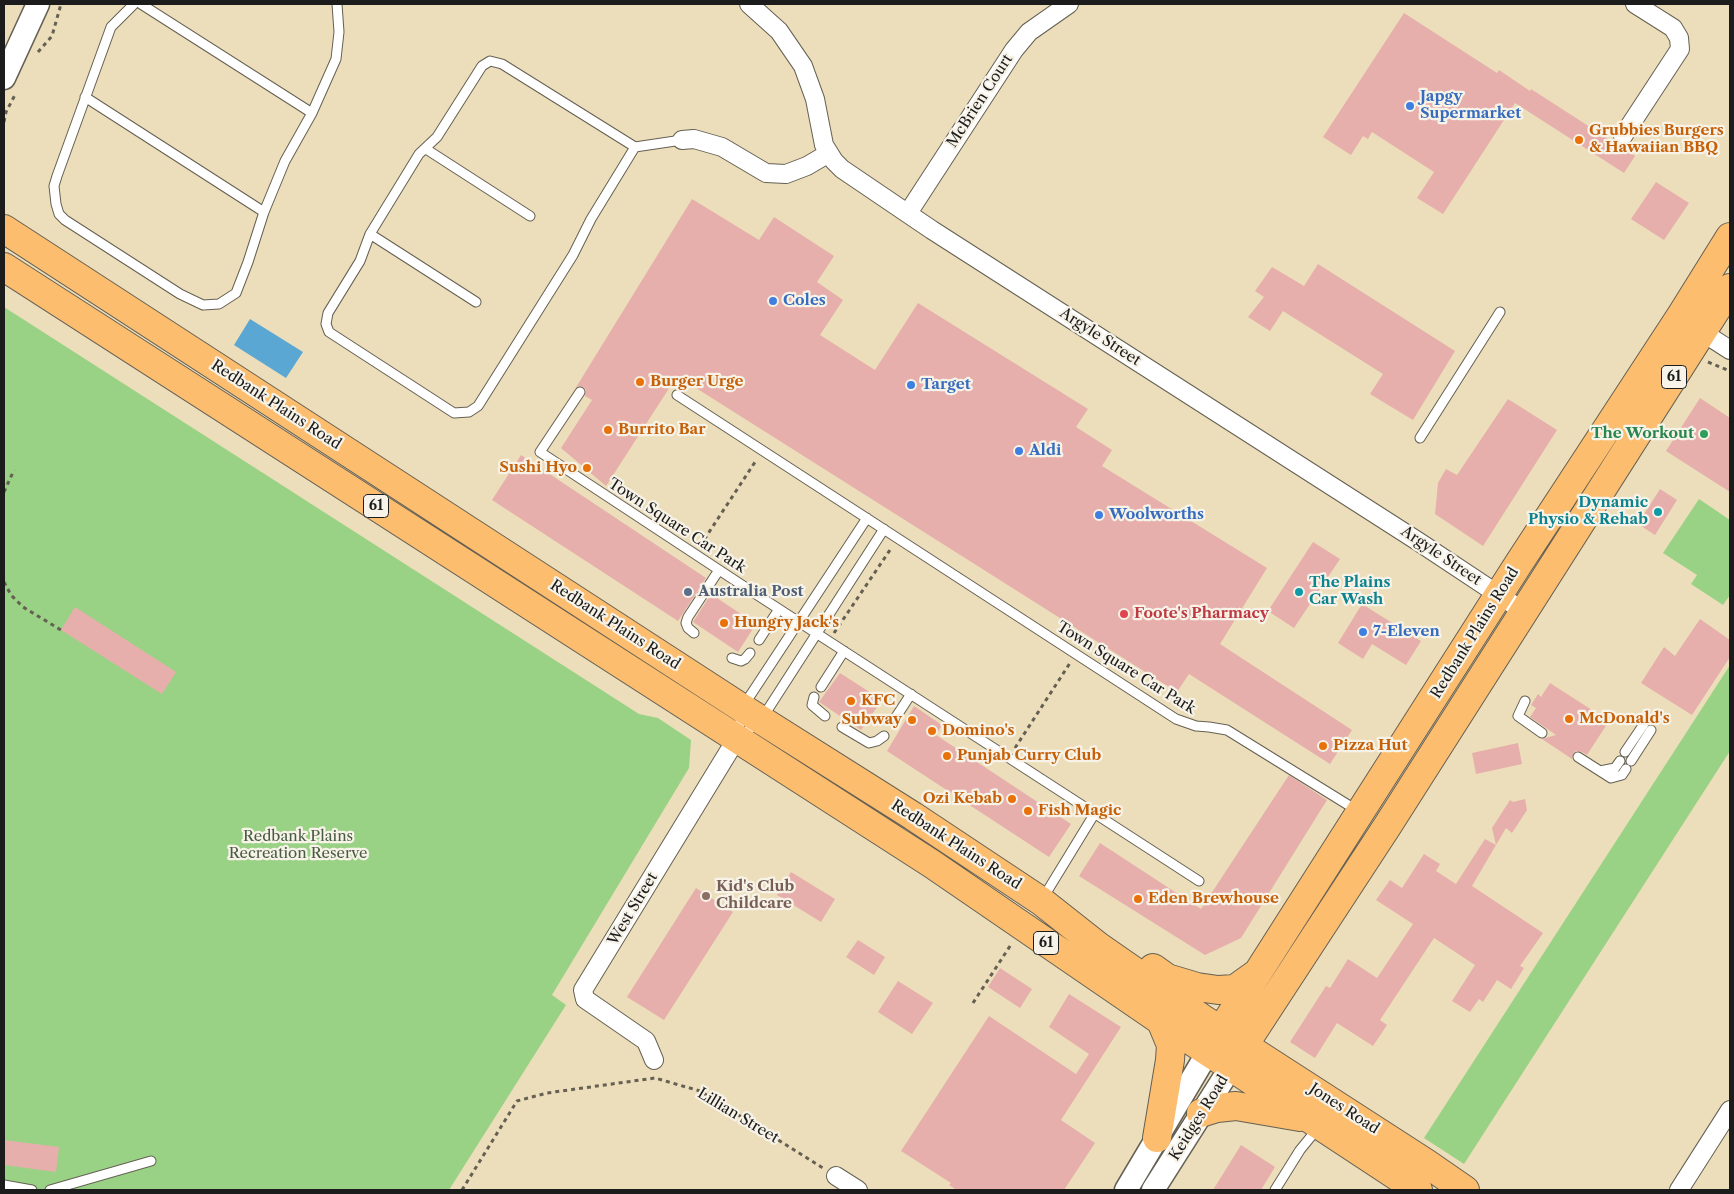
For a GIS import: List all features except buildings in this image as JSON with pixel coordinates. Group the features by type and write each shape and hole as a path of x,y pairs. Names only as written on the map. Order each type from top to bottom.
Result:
{"main road":[{"name":"Redbank Plains Road","path":"4,229 752,714 913,816 1041,901 1064,921 1106,951 1215,1041 1237,1056 1450,728 1730,288"},
{"name":"Redbank Plains Road","path":"1215,1041 1730,237"},
{"path":"1682,314 1698,316 1730,266"},
{"name":"Redbank Plains Road","path":"4,267 940,870 1161,1021 1215,1041"},
{"path":"1361,813 1372,812 1384,806 1430,736 1450,728"},
{"name":"61","path":"1064,921 1104,936 1167,978 1218,990 1235,989 1257,974"},
{"path":"1157,1138 1171,1045 1161,1021"},
{"name":"Jones Road","path":"1237,1056 1314,1122 1418,1190"},
{"name":"Jones Road","path":"1237,1056 1426,1162 1465,1190"},
{"path":"1201,1113 1217,1108 1236,1106 1314,1122"}],"street":[{"path":"4,76 38,4"},
{"name":"Argyle Street","path":"749,4 779,31 803,66 815,99 822,136 829,153 842,170 1524,611"},
{"name":"McBrien Court","path":"908,214 1014,50 1030,32 1069,4"},
{"path":"1623,136 1680,49 1679,38 1673,28 1635,4"},
{"path":"682,140 694,139 722,147 766,173 786,174 807,166 829,153"},
{"path":"1702,332 1730,350"},
{"name":"West Street","path":"654,1060 646,1041 585,999 583,990 737,738"},
{"name":"Keidges Road","path":"1126,1190 1215,1041"},
{"name":"Keidges Road","path":"1153,1190 1237,1056"},
{"path":"1679,1190 1730,1110"},
{"path":"836,1176 858,1190"}],"lane":[{"path":"134,4 111,27 54,186 56,204 59,214 73,225 180,294 203,305 219,304 236,293 264,212 286,161 312,113 336,59 339,32 337,4"},
{"path":"141,4 312,113"},
{"path":"635,147 592,218 573,254 478,406 469,412 454,413 329,332 326,324 328,313 350,274 360,261 370,234 419,154 437,136 482,66 490,61 502,64 635,147 682,140"},
{"path":"85,97 264,212"},
{"path":"426,149 530,216"},
{"path":"370,234 476,302"},
{"path":"1420,438 1500,312"},
{"name":"Town Square Car Park","path":"580,392 540,452 1199,881"},
{"name":"Town Square Car Park","path":"677,395 1176,719 1196,726 1226,730 1361,813"},
{"path":"737,738 752,714 799,622 867,518"},
{"path":"737,738 752,714 816,633 884,529"},
{"path":"694,633 688,628 686,622 719,570"},
{"path":"759,640 779,609"},
{"path":"821,687 844,651"},
{"path":"732,658 741,661 750,653"},
{"path":"894,720 910,694"},
{"path":"814,697 812,705 825,716"},
{"path":"1524,701 1518,716 1542,733"},
{"path":"842,727 869,743 877,741 884,736"},
{"path":"1578,757 1611,778 1622,775 1648,727 1626,752"},
{"path":"1600,771 1615,768 1620,761"},
{"path":"1041,901 1095,813"},
{"path":"1275,1190 1300,1150 1314,1122"},
{"path":"50,1190 151,1161"},
{"path":"4,1185 32,1190"}],"path":[{"path":"1705,361 1730,371"},
{"path":"695,554 763,450"},
{"path":"4,492 14,470"},
{"path":"828,641 898,538"},
{"path":"4,582 11,595 22,607 61,630"},
{"path":"1009,757 1076,654"},
{"path":"973,1003 1012,942"},
{"name":"Lillian Street","path":"462,1190 517,1101 547,1093 655,1078 700,1090 836,1176"}],"green space":[{"name":"Redbank Plains Recreation Reserve","path":"4,307 639,714 658,718 691,740 689,768 552,995 566,1005 449,1190 4,1190"},
{"path":"1699,499 1730,520 1730,595 1723,605 1691,584 1697,575 1663,553"},
{"path":"1730,665 1730,751 1464,1164 1424,1138"}],"water":[{"path":"250,319 303,352 286,378 234,345"}],"place":[{"name":"Japgy Supermarket","path":"1410,106"},
{"name":"Grubbies Burgers & Hawaiian BBQ","path":"1579,140"},
{"name":"Coles","path":"773,301"},
{"name":"Burger Urge","path":"640,382"},
{"name":"Target","path":"911,385"},
{"name":"Burrito Bar","path":"608,430"},
{"name":"The Workout","path":"1704,434"},
{"name":"Aldi","path":"1019,451"},
{"name":"Sushi Hyo","path":"587,468"},
{"name":"Dynamic Physio & Rehab","path":"1658,512"},
{"name":"Woolworths","path":"1099,515"},
{"name":"Australia Post","path":"688,592"},
{"name":"The Plains Car Wash","path":"1299,592"},
{"name":"Foote's Pharmacy","path":"1124,614"},
{"name":"Hungry Jack's","path":"724,623"},
{"name":"7-Eleven","path":"1363,632"},
{"name":"KFC","path":"851,701"},
{"name":"McDonald's","path":"1569,719"},
{"name":"Subway","path":"912,720"},
{"name":"Domino's","path":"932,731"},
{"name":"Pizza Hut","path":"1323,746"},
{"name":"Punjab Curry Club","path":"947,756"},
{"name":"Ozi Kebab","path":"1012,799"},
{"name":"Fish Magic","path":"1028,811"},
{"name":"Kid's Club Childcare","path":"706,896"},
{"name":"Eden Brewhouse","path":"1138,899"}]}
